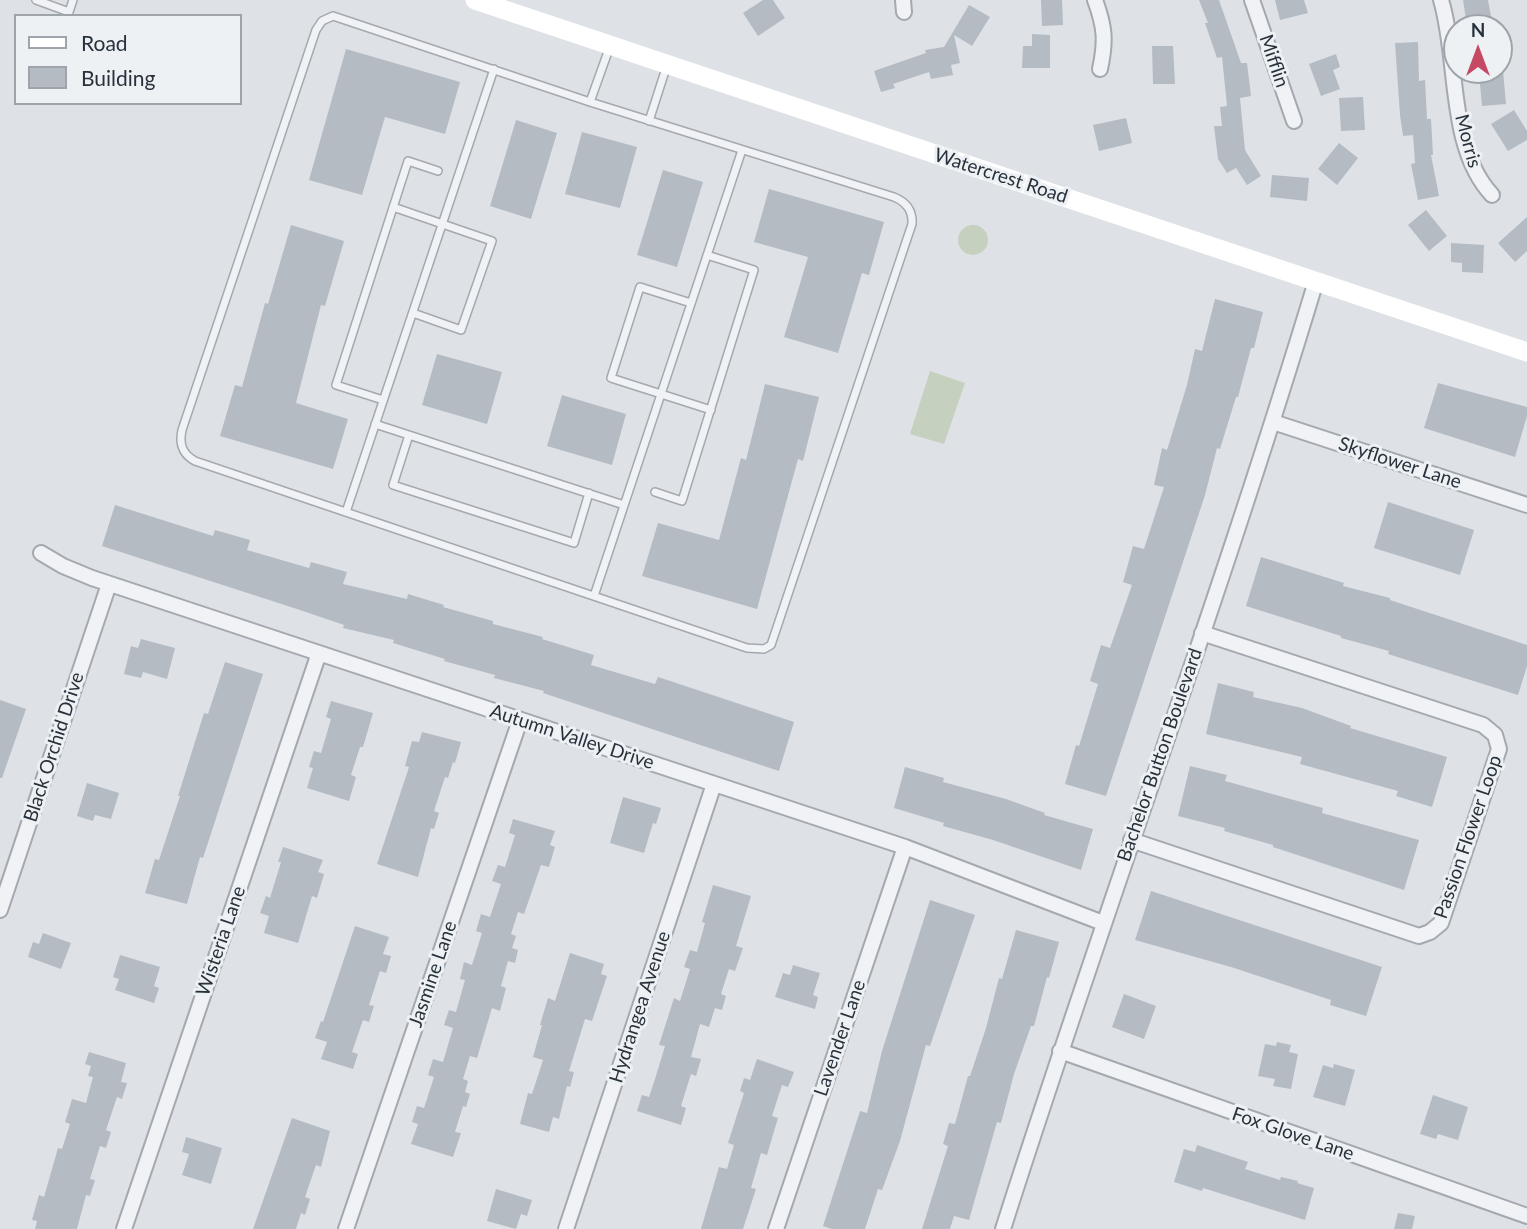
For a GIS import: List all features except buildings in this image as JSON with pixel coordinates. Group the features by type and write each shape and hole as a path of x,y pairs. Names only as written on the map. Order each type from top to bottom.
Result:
{"street":[{"name":"Watercrest Road","path":"475,0 1527,352"},
{"path":"1095,0 1101,17 1105,45 1100,69"},
{"name":"Mifflin","path":"1252,0 1294,121"},
{"name":"Morris","path":"1441,0 1465,141 1479,181 1492,195"},
{"name":"Bachelor Button Boulevard","path":"1003,1229 1060,1051 1273,422 1316,281"},
{"name":"Skyflower Lane","path":"1273,422 1527,505"},
{"name":"Autumn Valley Drive","path":"41,552 62,566 109,584 905,847 1103,923"},
{"name":"Black Orchid Drive","path":"0,910 109,584"},
{"name":"Passion Flower Loop","path":"1131,840 1419,936 1430,932 1441,923 1499,748 1495,735 1483,725 1202,633"},
{"name":"Wisteria Lane","path":"124,1229 319,653"},
{"name":"Jasmine Lane","path":"346,1229 520,720"},
{"name":"Hydrangea Avenue","path":"566,1229 714,784"},
{"name":"Lavender Lane","path":"776,1229 905,847"},
{"name":"Fox Glove Lane","path":"1060,1051 1527,1216"}],"lane":[{"path":"36,0 69,12 73,0"},
{"path":"327,17 340,17 590,102 894,197 905,203 913,217 780,625 771,645 756,649 190,459 180,443 190,405 318,25 327,17"},
{"path":"590,102 610,45"},
{"path":"649,121 667,64"},
{"path":"346,512 494,69"},
{"path":"594,596 742,150"},
{"path":"383,400 336,385 408,161 438,171"},
{"path":"393,207 492,241 461,330 412,313"},
{"path":"655,492 682,501 754,270 707,255"},
{"path":"691,303 640,286 611,378 711,410"},
{"path":"376,424 624,505"},
{"path":"409,435 393,485 574,543 589,493"}],"green space":[{"path":"973,225 983,230 988,240 983,250 973,255 963,250 958,240 963,230"},
{"path":"930,371 965,383 944,444 910,434"}]}
